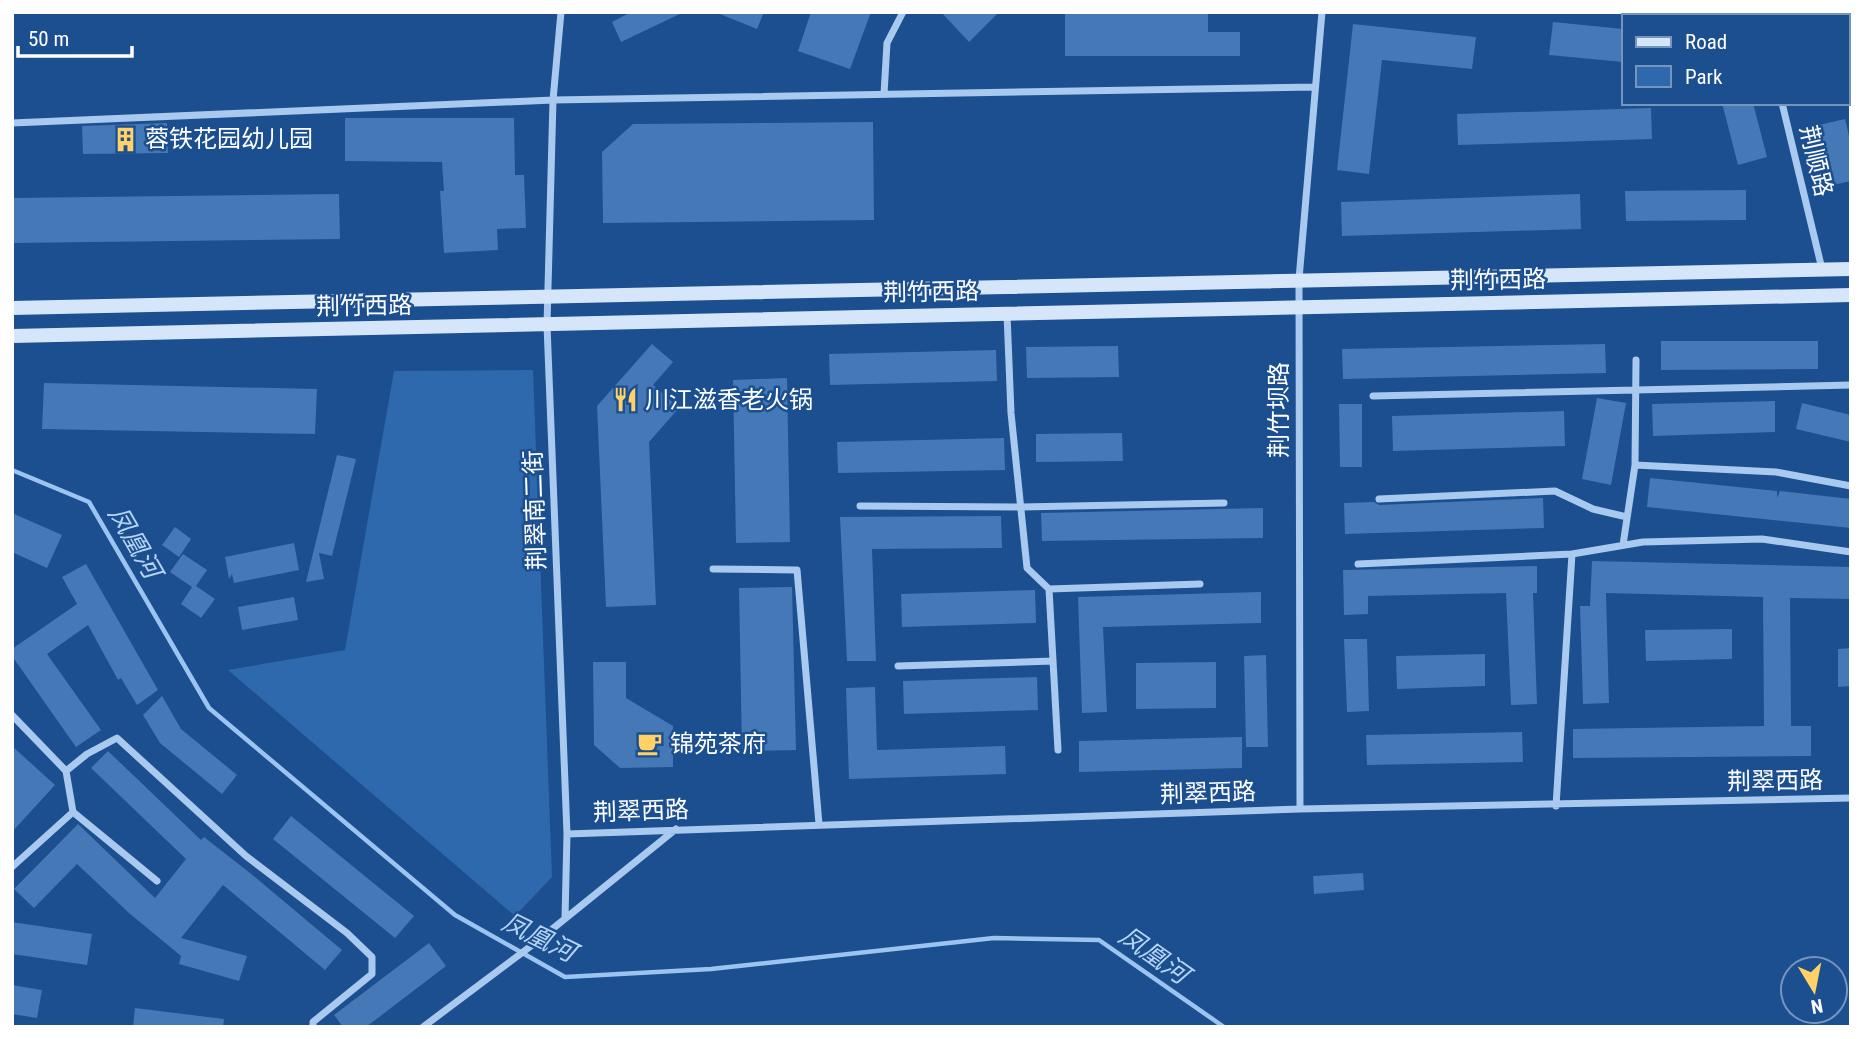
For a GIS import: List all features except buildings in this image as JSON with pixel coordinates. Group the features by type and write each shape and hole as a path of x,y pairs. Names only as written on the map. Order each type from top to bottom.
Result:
{"main road":[{"name":"荆竹西路","path":"12,308 1851,269"},
{"name":"荆竹西路","path":"12,336 1851,295"}],"street":[{"name":"荆翠南二街","path":"561,12 554,100 547,324 566,834 565,918"},
{"path":"884,94 887,43 903,12"},
{"name":"荆竹坝路","path":"1300,809 1298,279 1322,12"},
{"path":"12,123 554,100 1314,87"},
{"name":"荆顺路","path":"1782,105 1822,269"},
{"path":"1007,313 1011,413 1027,568 1049,589 1058,750"},
{"path":"1623,545 1635,465 1636,360"},
{"path":"1373,396 1851,385"},
{"path":"1635,465 1776,472 1851,486"},
{"path":"1379,499 1555,491 1593,509 1627,517"},
{"path":"860,506 1021,507 1224,503"},
{"path":"1358,564 1572,554 1623,545 1762,539 1851,552"},
{"path":"1556,806 1572,554"},
{"path":"713,569 797,570 819,824"},
{"path":"1049,589 1200,584"},
{"path":"898,666 1053,660"},
{"path":"12,715 65,771 73,812 157,881"},
{"path":"65,771 87,754 117,738 246,856 347,933 372,957 372,974 333,1004 313,1022 313,1027"},
{"name":"荆翠西路","path":"566,834 1300,809 1556,806 1851,798"},
{"path":"12,867 73,812"},
{"path":"423,1027 535,943 676,829"}],"green space":[{"path":"533,370 552,877 515,916 228,670 345,650 394,371"}],"waterway":[{"name":"凤凰河","path":"12,470 89,502 209,708 455,915 565,977 711,969 994,938 1099,940 1224,1027"}],"place":[{"name":"蓉铁花园幼儿园","path":"125,139"},
{"name":"川江滋香老火锅","path":"625,400"},
{"name":"锦苑茶府","path":"650,744"}]}
